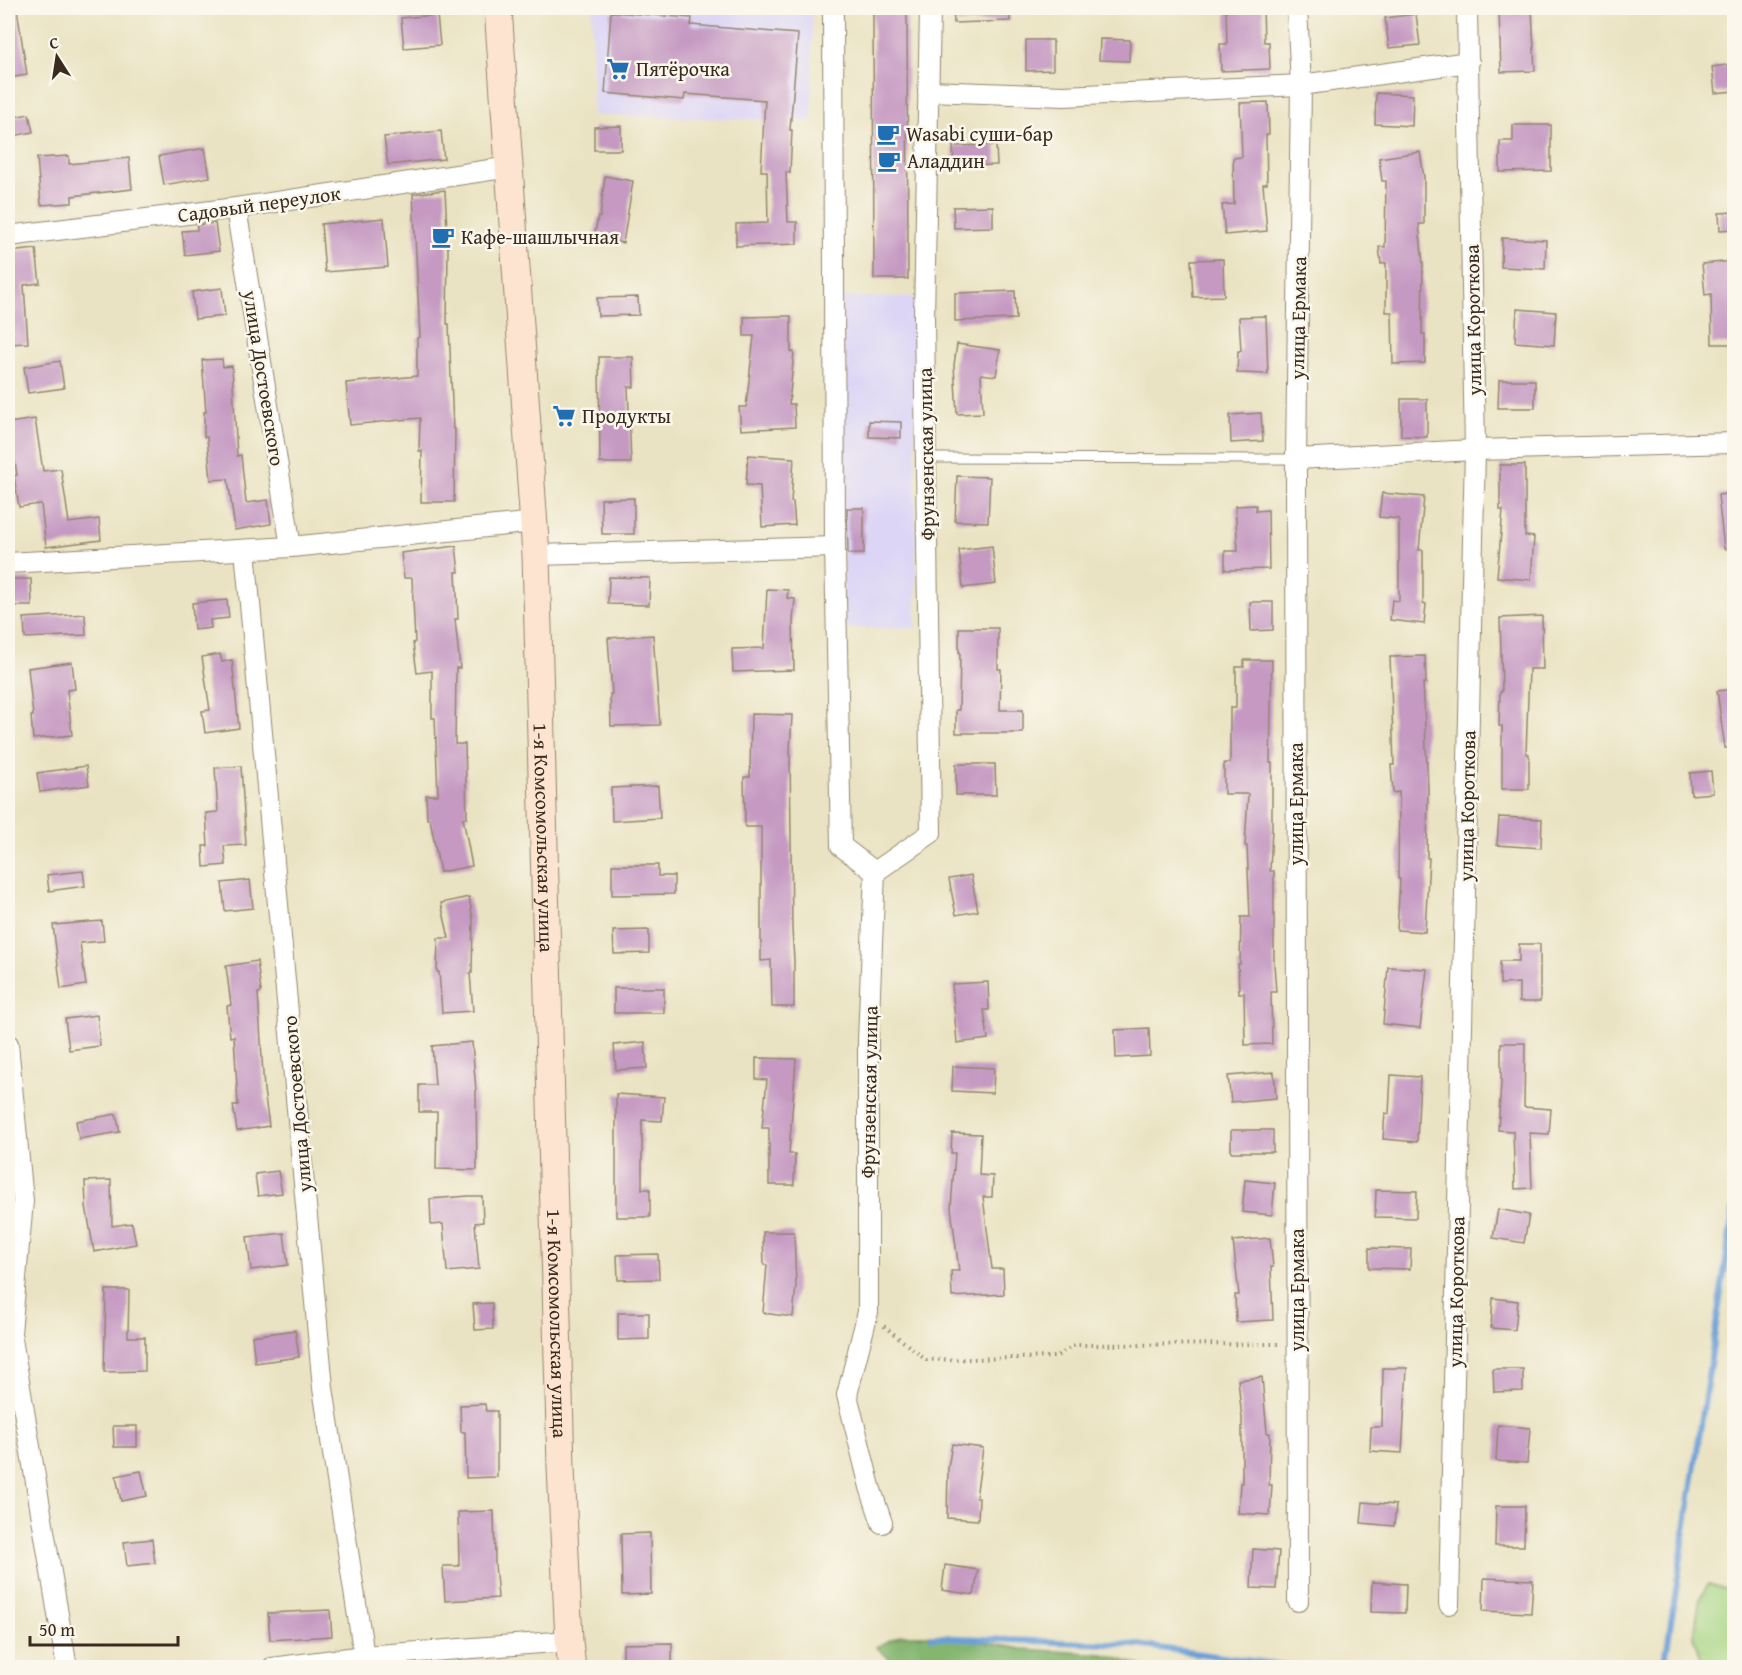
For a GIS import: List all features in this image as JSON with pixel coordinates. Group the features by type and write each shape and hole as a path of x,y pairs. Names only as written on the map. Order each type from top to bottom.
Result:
{"main road":[{"name":"1-я Комсомольская улица","path":"498,8 535,522 561,1467 572,1668"}],"street":[{"path":"833,8 835,547 841,846 875,872"},
{"name":"Фрунзенская улица","path":"882,1523 870,1487 847,1395 867,1312 868,1040 875,872 931,833 924,318 930,8"},
{"name":"улица Ермака","path":"1297,8 1300,85 1296,459 1298,1600"},
{"name":"улица Короткова","path":"1449,1604 1475,450 1467,8"},
{"path":"928,91 1064,96 1300,85 1469,62"},
{"name":"Садовый переулок","path":"8,236 236,208 510,167"},
{"name":"улица Достоевского","path":"236,208 291,547"},
{"path":"1296,459 1475,450 1734,443"},
{"path":"8,564 291,547 535,522"},
{"path":"536,555 835,547"},
{"name":"улица Достоевского","path":"246,550 323,1388 364,1656"},
{"path":"8,1044 23,1201 9,1333 67,1668"},
{"path":"272,1668 364,1656 569,1641"}],"lane":[{"path":"925,458 1296,459"}],"path":[{"path":"867,1312 926,1360 1055,1357 1075,1346 1297,1344"}],"shaded area":[{"path":"592,8 812,8 812,121 593,115"},
{"path":"842,297 915,297 916,628 843,628"}],"green space":[{"path":"1709,1584 1731,1591 1734,1585 1734,1667 1704,1667 1694,1636 1700,1597"},
{"path":"901,1635 947,1635 1021,1649 1103,1654 1145,1667 899,1667 876,1647"}],"building":[{"path":"873,8 907,8 908,279 874,279"},
{"path":"953,8 1010,8 1010,21 954,23"},
{"path":"1226,8 1263,8 1264,42 1269,42 1270,69 1221,71 1220,44 1227,44"},
{"path":"17,9 27,75 8,78 8,10"},
{"path":"1532,9 1535,71 1501,72 1499,10"},
{"path":"611,12 692,18 691,25 798,34 790,130 792,130 790,173 786,172 788,222 797,222 797,244 736,246 736,224 768,223 767,171 761,171 765,100 685,94 684,100 605,93"},
{"path":"1416,14 1420,45 1389,48 1385,18"},
{"path":"437,15 440,45 404,48 401,18"},
{"path":"1100,39 1130,40 1129,61 1099,60"},
{"path":"1026,40 1053,40 1053,70 1026,71"},
{"path":"1734,64 1734,91 1715,93 1712,67"},
{"path":"1376,93 1413,95 1412,126 1375,124"},
{"path":"1268,102 1267,184 1263,184 1267,231 1225,235 1222,205 1234,204 1233,158 1242,157 1240,103"},
{"path":"29,114 33,132 8,137 8,118"},
{"path":"1513,125 1551,125 1551,171 1500,172 1500,141 1513,141"},
{"path":"621,126 621,150 594,150 594,127"},
{"path":"441,131 444,159 388,165 384,137"},
{"path":"996,145 997,165 954,166 953,146"},
{"path":"205,148 210,177 164,185 159,156"},
{"path":"1420,152 1424,177 1424,224 1419,224 1423,264 1422,334 1425,334 1425,363 1393,364 1392,312 1386,312 1386,263 1381,264 1379,247 1385,247 1386,181 1382,181 1379,158"},
{"path":"69,156 69,164 129,158 132,189 72,196 72,203 41,205 37,158"},
{"path":"605,176 633,181 623,243 594,238 598,217 600,217"},
{"path":"445,190 448,251 447,324 449,324 453,429 455,429 454,502 421,502 420,418 350,425 346,383 417,376 417,338 420,337 413,194"},
{"path":"993,206 993,227 954,228 953,207"},
{"path":"1734,212 1734,229 1720,230 1719,213"},
{"path":"384,218 388,267 325,272 321,224"},
{"path":"215,223 219,251 185,255 182,231 197,230 197,225"},
{"path":"1502,238 1546,240 1545,269 1501,267"},
{"path":"36,249 40,283 24,285 28,343 8,344 8,252"},
{"path":"1223,259 1224,296 1193,297 1191,260"},
{"path":"1734,261 1734,344 1712,344 1711,294 1705,295 1702,264"},
{"path":"222,288 225,316 195,319 192,292"},
{"path":"1015,291 1016,319 955,321 955,293"},
{"path":"638,297 639,315 598,316 597,298"},
{"path":"1517,309 1556,312 1554,345 1515,342"},
{"path":"791,316 791,352 794,352 789,404 794,404 795,427 741,430 739,407 746,407 754,336 744,336 744,317"},
{"path":"1266,316 1268,374 1237,373 1238,351 1241,351 1239,317"},
{"path":"957,344 1000,350 996,376 981,374 983,413 957,414 954,365"},
{"path":"599,357 633,357 634,387 628,387 631,463 600,463"},
{"path":"222,359 223,367 232,366 237,456 241,455 246,503 268,500 271,524 235,530 228,479 211,480 207,437 204,437 204,412 206,412 202,360"},
{"path":"60,361 64,388 28,393 24,367"},
{"path":"1499,380 1535,380 1535,408 1498,408"},
{"path":"1401,399 1427,399 1427,437 1401,436"},
{"path":"1261,413 1263,441 1231,443 1230,415"},
{"path":"35,419 43,471 61,469 69,523 99,519 101,540 46,547 41,504 19,507 9,423"},
{"path":"869,421 901,422 901,438 869,437"},
{"path":"748,455 794,458 791,502 793,502 795,525 762,527 760,486 746,485"},
{"path":"1500,465 1525,465 1525,536 1534,537 1531,580 1497,577 1503,510 1500,510"},
{"path":"957,476 990,477 988,522 955,521"},
{"path":"1382,493 1424,497 1419,550 1423,550 1423,603 1426,604 1424,624 1390,620 1392,600 1399,601 1399,519 1379,517"},
{"path":"1734,493 1734,548 1724,549 1718,495"},
{"path":"634,498 634,534 602,534 601,499"},
{"path":"1256,505 1256,511 1268,510 1269,569 1225,570 1225,551 1238,551 1235,506"},
{"path":"847,508 864,508 864,554 848,554"},
{"path":"456,546 459,572 456,572 458,619 455,619 460,668 456,668 455,744 465,744 467,818 463,818 472,866 440,872 430,819 427,819 426,795 438,795 435,718 432,718 432,671 417,673 413,643 415,642 412,578 404,578 401,553"},
{"path":"992,546 996,584 963,588 959,550"},
{"path":"609,577 650,578 649,605 608,604"},
{"path":"8,579 31,579 32,606 9,606"},
{"path":"767,589 788,590 787,598 795,599 794,670 733,672 732,649 764,648"},
{"path":"227,600 229,618 210,620 211,628 194,630 192,603"},
{"path":"1250,602 1273,602 1273,630 1251,631"},
{"path":"85,614 86,635 25,638 24,618"},
{"path":"1542,616 1543,669 1529,669 1526,754 1529,754 1529,789 1502,789 1502,726 1499,726 1500,692 1502,692 1500,618"},
{"path":"959,628 998,628 998,669 1001,669 1000,710 1023,710 1023,733 956,733 956,710 959,710"},
{"path":"653,635 660,725 611,726 610,694 612,694 608,638"},
{"path":"220,654 222,662 232,660 239,728 205,733 202,711 210,710 202,657"},
{"path":"1425,656 1426,683 1423,683 1428,790 1427,858 1429,858 1425,932 1397,930 1400,879 1398,879 1399,792 1393,793 1391,765 1394,765 1390,657"},
{"path":"1244,660 1272,660 1270,871 1274,871 1276,992 1271,992 1272,1044 1245,1045 1244,993 1239,993 1238,964 1240,964 1241,917 1250,917 1247,846 1245,846 1248,794 1224,794 1224,763 1230,763 1230,708 1236,708 1236,667 1244,667"},
{"path":"72,662 75,689 67,690 72,735 33,739 28,668"},
{"path":"1734,689 1734,748 1725,748 1717,691"},
{"path":"751,714 792,715 790,751 794,1007 772,1007 771,960 761,961 761,827 745,827 744,777 750,777"},
{"path":"956,764 995,764 996,795 956,795"},
{"path":"86,766 89,785 40,792 37,773"},
{"path":"241,766 246,845 224,846 226,865 204,867 203,846 208,846 206,813 218,812 215,768"},
{"path":"1711,771 1713,793 1691,795 1690,773"},
{"path":"658,786 660,818 612,821 611,788"},
{"path":"1499,817 1542,819 1541,848 1497,845"},
{"path":"612,865 658,865 658,876 674,876 674,894 612,895"},
{"path":"83,871 85,886 49,891 47,875"},
{"path":"971,875 978,911 956,915 949,879"},
{"path":"250,880 253,908 225,911 222,883"},
{"path":"469,897 473,919 472,973 470,973 473,1011 442,1013 439,972 437,972 438,938 449,938 441,903"},
{"path":"102,921 104,941 80,943 86,985 61,989 53,925"},
{"path":"649,930 649,953 614,954 613,931"},
{"path":"1519,944 1540,944 1540,1002 1519,1002 1519,983 1500,984 1500,961 1519,961"},
{"path":"257,961 261,992 258,993 264,1090 269,1126 237,1131 233,1105 238,1105 234,1036 230,1037 227,1006 231,1005 226,966"},
{"path":"1388,967 1427,969 1420,1028 1383,1024"},
{"path":"988,982 989,1010 984,1010 988,1039 957,1043 952,984"},
{"path":"614,988 664,988 664,1013 614,1013"},
{"path":"97,1015 100,1046 69,1050 65,1019"},
{"path":"1149,1028 1150,1056 1116,1058 1115,1030"},
{"path":"472,1042 476,1091 477,1170 436,1169 437,1112 419,1112 419,1085 435,1085 432,1046"},
{"path":"645,1042 647,1068 616,1070 614,1045"},
{"path":"1501,1043 1525,1043 1524,1107 1551,1109 1549,1134 1530,1133 1532,1188 1515,1189 1513,1131 1498,1130"},
{"path":"756,1058 796,1059 789,1154 795,1154 794,1185 769,1185 769,1128 762,1128 767,1080 756,1079"},
{"path":"953,1066 994,1068 993,1093 952,1091"},
{"path":"1274,1072 1276,1098 1231,1102 1228,1076"},
{"path":"1391,1075 1420,1077 1417,1142 1383,1139 1385,1113 1389,1114"},
{"path":"616,1094 664,1097 662,1121 642,1120 642,1189 650,1189 650,1217 616,1217"},
{"path":"116,1114 120,1132 79,1139 76,1121"},
{"path":"1231,1130 1273,1130 1273,1152 1231,1152"},
{"path":"952,1133 981,1134 979,1175 993,1176 992,1197 983,1197 992,1269 1003,1269 1004,1294 952,1297 951,1271 959,1271 951,1208 955,1153 951,1153"},
{"path":"278,1171 282,1193 258,1196 255,1174"},
{"path":"111,1180 112,1226 132,1223 136,1244 94,1252 86,1206 85,1181"},
{"path":"1245,1180 1275,1183 1272,1215 1242,1212"},
{"path":"1376,1190 1417,1191 1416,1218 1375,1217"},
{"path":"482,1196 483,1222 475,1223 479,1269 447,1272 443,1224 431,1225 430,1199"},
{"path":"1498,1209 1529,1215 1524,1243 1493,1238"},
{"path":"763,1232 794,1232 796,1286 793,1317 763,1313 767,1265 764,1265"},
{"path":"284,1233 288,1265 251,1270 247,1237"},
{"path":"1270,1238 1273,1267 1271,1267 1273,1320 1236,1322 1235,1295 1239,1295 1233,1241"},
{"path":"1369,1248 1411,1249 1410,1269 1369,1268"},
{"path":"658,1254 659,1279 618,1280 617,1255"},
{"path":"106,1290 129,1290 128,1337 145,1337 145,1371 104,1372"},
{"path":"1493,1298 1518,1301 1515,1330 1491,1328"},
{"path":"492,1303 493,1329 475,1330 473,1304"},
{"path":"618,1313 649,1313 649,1339 618,1340"},
{"path":"295,1330 299,1357 255,1363 252,1336"},
{"path":"1383,1368 1407,1368 1402,1453 1370,1451 1371,1427 1382,1427"},
{"path":"1493,1369 1523,1369 1523,1391 1494,1392"},
{"path":"1262,1377 1267,1433 1270,1433 1269,1485 1272,1485 1270,1515 1238,1513 1240,1483 1242,1483 1242,1419 1238,1380"},
{"path":"485,1404 486,1411 497,1411 497,1477 466,1478 465,1432 461,1432 460,1405"},
{"path":"1498,1425 1530,1428 1527,1463 1496,1461"},
{"path":"113,1426 137,1426 137,1447 114,1447"},
{"path":"952,1444 983,1448 976,1498 979,1498 978,1520 947,1518 948,1468"},
{"path":"141,1471 147,1496 121,1501 116,1476"},
{"path":"1363,1502 1396,1505 1394,1526 1361,1523"},
{"path":"1496,1506 1525,1506 1524,1546 1495,1546"},
{"path":"494,1511 498,1598 445,1601 443,1566 459,1566 458,1512"},
{"path":"650,1533 651,1594 622,1595 621,1534"},
{"path":"152,1539 155,1563 127,1566 124,1542"},
{"path":"1253,1549 1279,1551 1276,1589 1251,1588"},
{"path":"945,1565 978,1570 974,1595 942,1590"},
{"path":"1484,1578 1533,1580 1531,1613 1483,1611"},
{"path":"1372,1582 1406,1584 1405,1613 1371,1612"},
{"path":"330,1610 332,1636 270,1640 268,1613"},
{"path":"672,1643 672,1667 623,1667 623,1644"}],"waterway":[{"path":"1664,1668 1734,1207"},
{"path":"931,1637 1138,1645 1302,1668"}],"place":[{"name":"Пятёрочка","path":"618,69"},
{"name":"Wasabi суши-бар","path":"888,134"},
{"name":"Аладдин","path":"889,161"},
{"name":"Кафе-шашлычная","path":"443,237"},
{"name":"Продукты","path":"564,416"}]}
